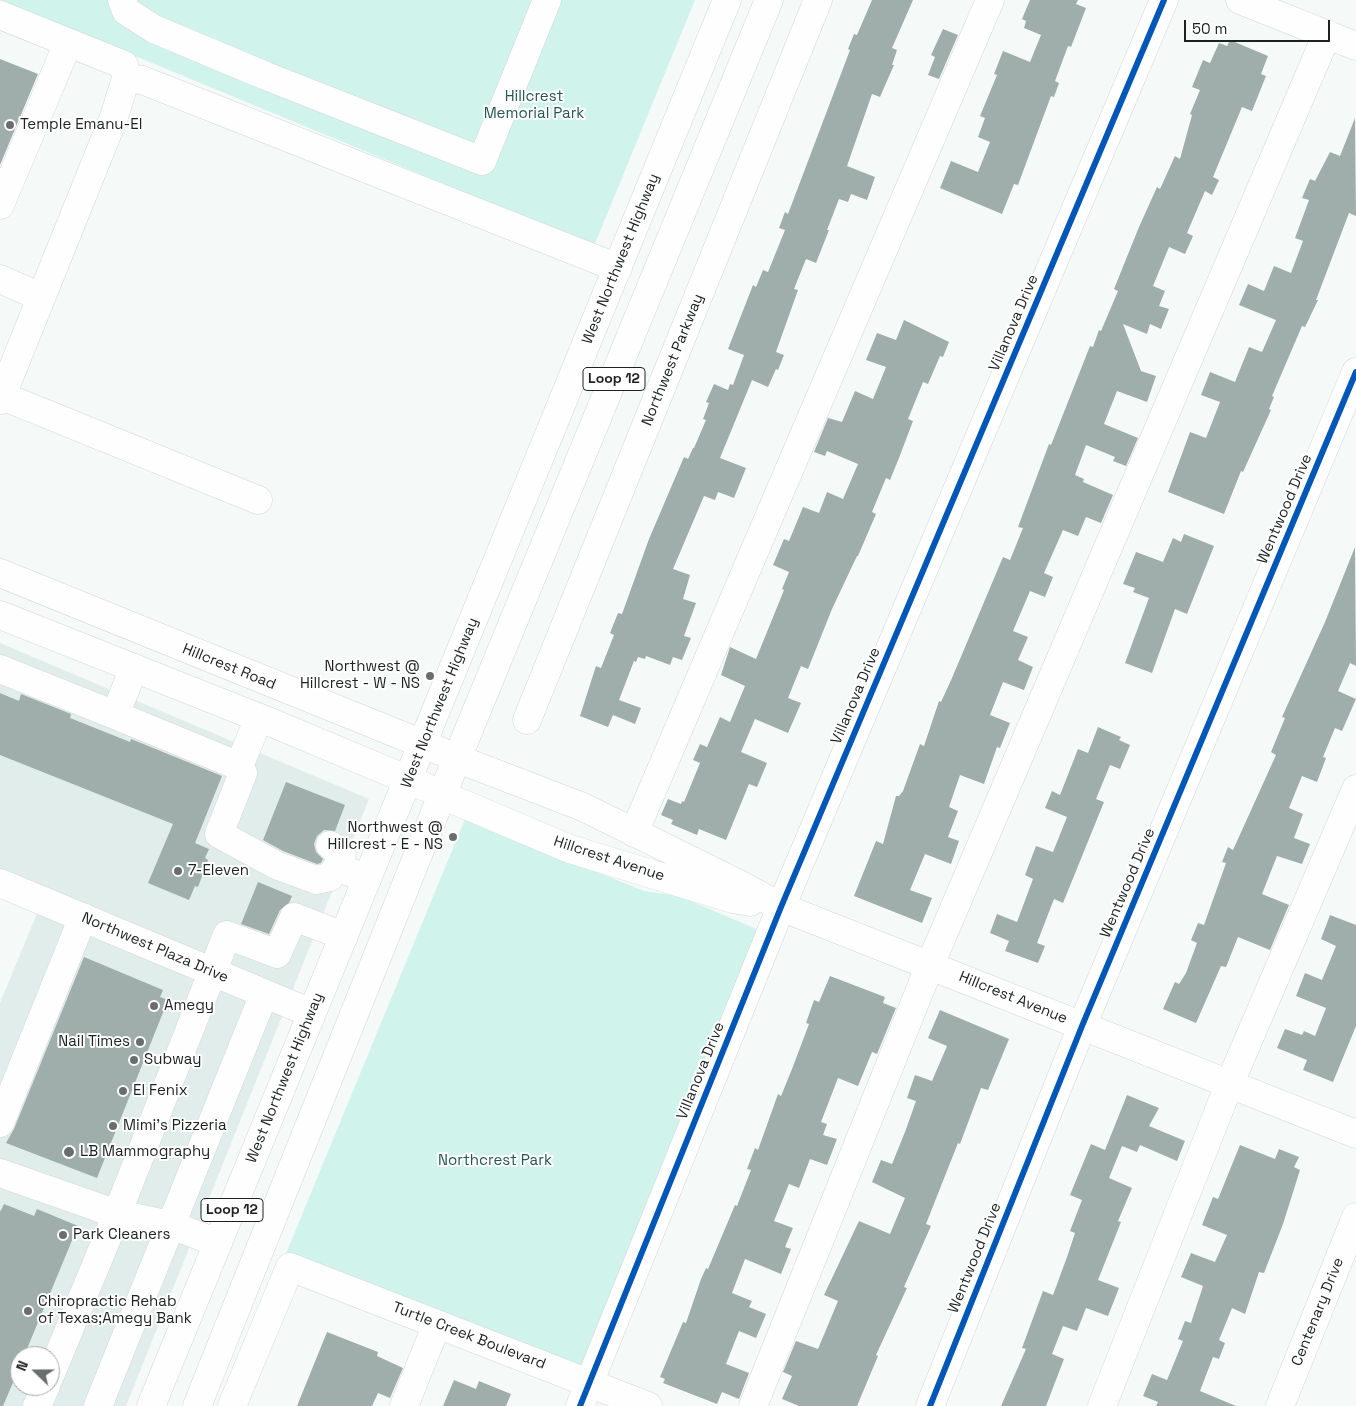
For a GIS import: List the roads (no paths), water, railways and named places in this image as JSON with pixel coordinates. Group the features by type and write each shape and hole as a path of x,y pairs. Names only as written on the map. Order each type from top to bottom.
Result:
{"street":[{"path":"122,0 126,10 154,29 266,76 482,161 547,0"},
{"name":"West Northwest Highway","path":"151,1406 727,0"},
{"name":"Loop 12","path":"197,1406 442,795 769,0"},
{"name":"Northwest Parkway","path":"527,720 818,0"},
{"path":"634,833 990,0"},
{"name":"Villanova Drive","path":"585,1395 781,907 1164,0"},
{"path":"1240,0 1356,46"},
{"path":"0,15 124,65 126,78 114,117 1,398 258,500"},
{"path":"753,1406 930,965 1327,34"},
{"path":"0,205 68,43"},
{"path":"126,78 142,80 618,268"},
{"path":"0,279 41,297"},
{"name":"Wentwood Drive","path":"930,1406 1082,1026 1356,372"},
{"name":"Hillcrest Road","path":"0,573 458,758"},
{"path":"0,614 259,718 442,795"},
{"path":"115,715 153,636"},
{"path":"0,669 240,766 243,773 219,834 276,865 316,880 330,877 333,856 367,879"},
{"path":"240,766 259,718"},
{"name":"Hillcrest Avenue","path":"458,758 583,807 742,885 781,907 1356,1134"},
{"path":"1102,1406 1229,1085 1356,788"},
{"name":"Hillcrest Avenue","path":"442,795 570,849 733,899 781,907"},
{"name":"Northwest Plaza Drive","path":"0,883 311,1013"},
{"path":"0,1123 82,917"},
{"path":"60,1352 117,1214 227,935 277,954 294,917 344,936"},
{"path":"98,1406 264,994"},
{"path":"0,1173 117,1214 171,1225 218,1244"},
{"name":"Centenary Drive","path":"1280,1406 1356,1217"},
{"name":"Turtle Creek Boulevard","path":"232,1406 290,1267 437,1324 585,1395 648,1406"},
{"path":"404,1406 437,1324"}],"place":[{"name":"Temple Emanu-El","path":"10,125"},
{"name":"Northwest @ Hillcrest - W - NS","path":"430,676"},
{"name":"Northwest @ Hillcrest - E - NS","path":"453,837"},
{"name":"7-Eleven","path":"178,871"},
{"name":"Amegy","path":"154,1006"},
{"name":"Nail Times","path":"140,1042"},
{"name":"Subway","path":"134,1060"},
{"name":"El Fenix","path":"123,1091"},
{"name":"Mimi's Pizzeria","path":"113,1126"},
{"name":"LB Mammography","path":"69,1152"},
{"name":"Park Cleaners","path":"63,1235"},
{"name":"Chiropractic Rehab of Texas;Amegy Bank","path":"28,1311"}],"park label":[{"name":"Hillcrest Memorial Park","path":"534,106"},
{"name":"Northcrest Park","path":"495,1161"}]}
